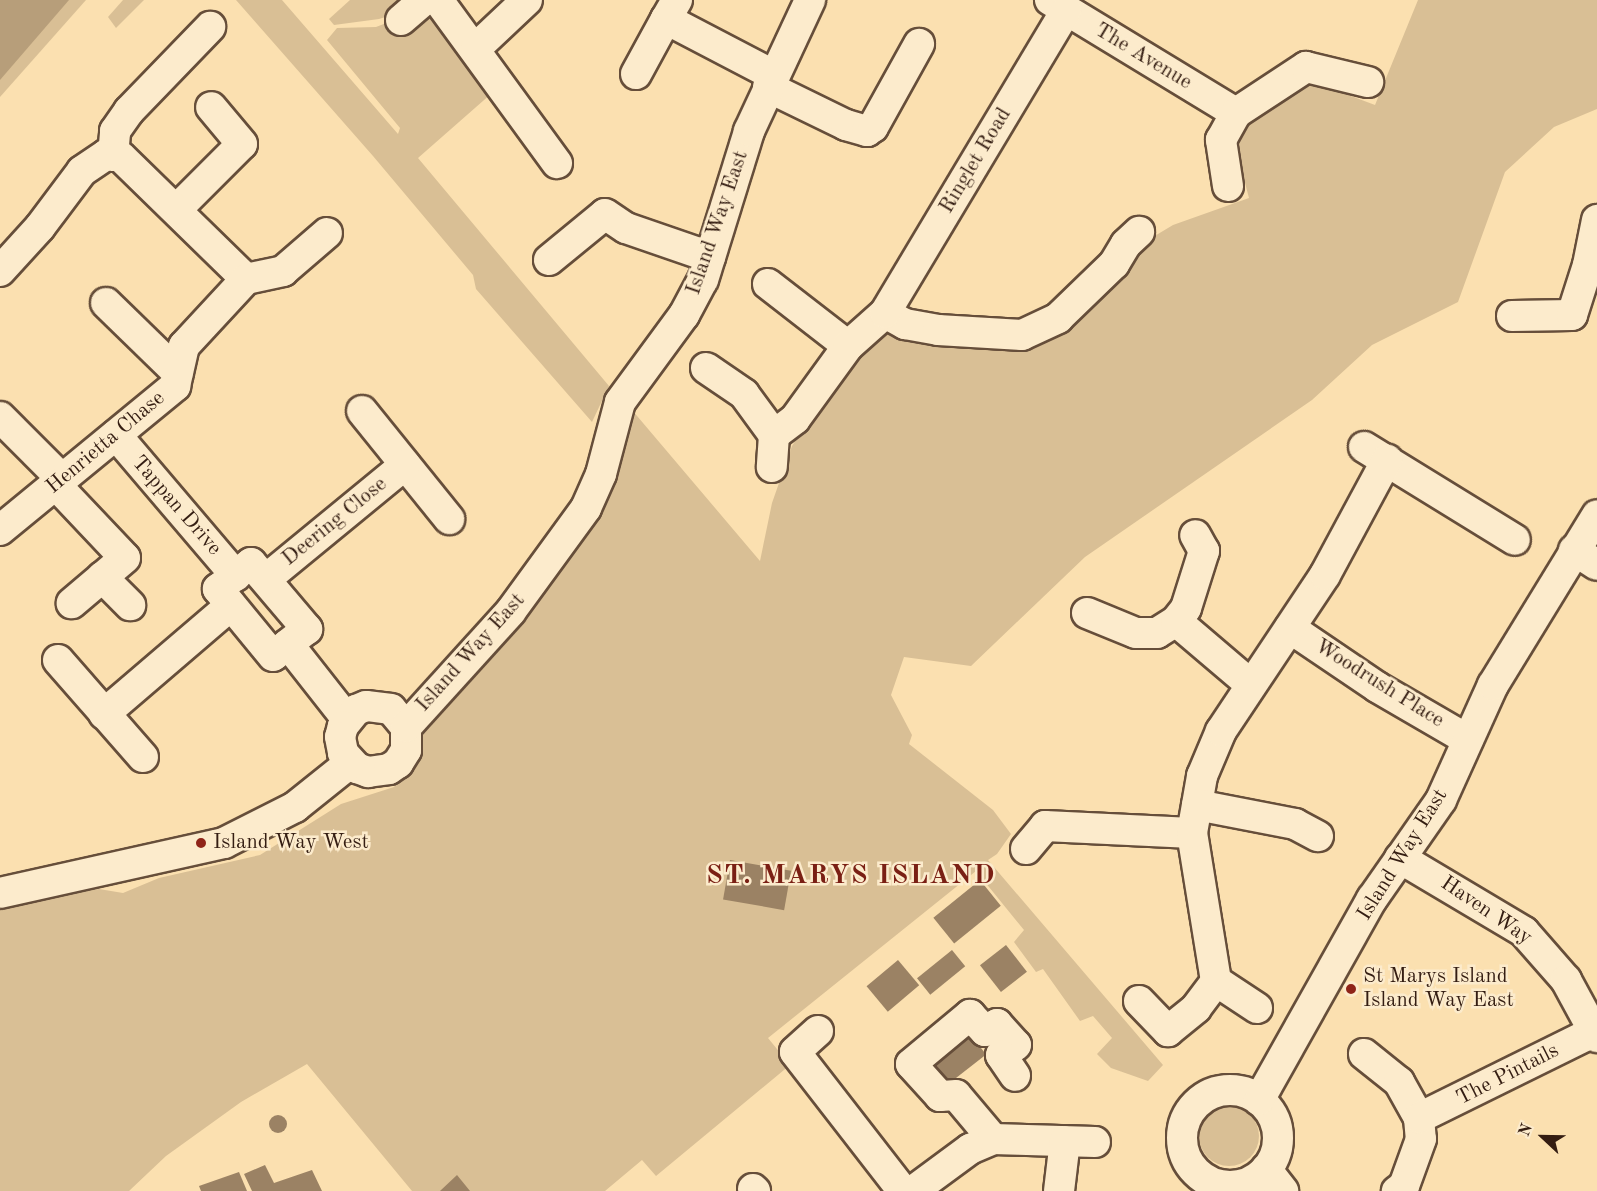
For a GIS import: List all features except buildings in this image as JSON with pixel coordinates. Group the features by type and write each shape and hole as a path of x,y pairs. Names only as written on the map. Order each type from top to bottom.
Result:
{"street":[{"path":"401,20 424,0"},
{"path":"438,0 476,48 500,86 557,163"},
{"path":"476,48 527,0"},
{"name":"Island Way East","path":"405,727 442,682 511,611 566,541 601,474 620,402 684,315 710,257 749,131 770,81 810,0"},
{"name":"The Avenue","path":"1058,5 1236,113"},
{"name":"Ringlet Road","path":"774,435 795,418 822,385 848,346 885,313 1058,5"},
{"path":"636,74 672,9 770,81 846,125 867,131 873,127 919,44"},
{"path":"113,156 115,131 129,111 210,27"},
{"path":"1228,186 1221,140 1236,113 1306,67 1368,82"},
{"path":"176,210 242,144 211,107"},
{"path":"0,271 40,227 82,171 107,154 121,157 246,279 283,271 327,233"},
{"path":"549,260 605,214 626,228 710,257"},
{"path":"1512,316 1572,315 1593,266 1597,220"},
{"path":"885,313 916,326 1022,335 1058,318 1114,264 1126,244 1139,232"},
{"name":"Henrietta Chase","path":"0,530 175,386 184,346 246,279"},
{"path":"768,284 848,346"},
{"path":"106,303 178,373"},
{"path":"706,368 744,394 774,435 772,467"},
{"name":"Deering Close","path":"362,411 449,519"},
{"path":"0,417 125,558 72,603"},
{"name":"Tappan Drive","path":"116,435 236,576"},
{"name":"Woodrush Place","path":"1216,981 1195,819 1202,776 1221,731 1250,684 1325,575 1376,454 1515,540"},
{"name":"Deering Close","path":"266,579 405,465"},
{"name":"Island Way East","path":"1259,1100 1372,899 1441,800 1493,685 1586,558 1597,515"},
{"path":"1087,613 1136,633 1157,633 1176,621 1186,608 1202,561 1204,551 1195,535"},
{"name":"Tappan Drive","path":"251,563 307,629 273,656 218,589 236,576 251,563"},
{"path":"102,577 130,605"},
{"path":"105,714 231,605"},
{"path":"1176,621 1250,684"},
{"name":"Woodrush Place","path":"1290,628 1377,687 1468,740"},
{"path":"0,893 224,843 295,807 351,763 341,745 347,719 288,644"},
{"path":"58,660 143,757"},
{"name":"Island Way East","path":"347,719 366,706 379,705 391,710 405,727 406,750 392,767 368,772 351,763"},
{"path":"1026,849 1045,826 1195,819 1295,824 1318,836"},
{"name":"Haven Way","path":"1400,858 1524,932 1566,980 1596,1033"},
{"path":"1139,1001 1167,1031 1196,1008 1216,981 1257,1008"},
{"path":"993,1139 956,1095 940,1096 911,1064 962,1007 985,1031 997,1024 1016,1045 1001,1055 1015,1076"},
{"path":"818,1031 795,1052 916,1189 970,1149 993,1139 1095,1142"},
{"name":"The Pintails","path":"1419,1118 1596,1033"},
{"path":"1364,1054 1400,1082 1419,1118 1421,1139 1404,1186 1397,1191"},
{"path":"1238,1091 1259,1100 1270,1111 1278,1141 1275,1180 1239,1185 1204,1186 1186,1158 1182,1143 1189,1112 1214,1092 1238,1091"},
{"path":"1059,1191 1065,1141"}],"shaded area":[{"path":"0,0 86,0 0,97"},
{"path":"0,0 69,0 0,80"},
{"path":"123,0 144,0 116,28 108,17"},
{"path":"236,0 282,0 398,134 400,128 327,40 337,28 376,27 428,7 500,86 418,158 609,386 592,422 476,289 473,275 373,156"},
{"path":"350,0 397,0 402,5 395,14 379,19 334,25 329,19"},
{"path":"1418,0 1597,0 1597,109 1554,127 1505,172 1458,302 1372,345 1312,400 1085,557 971,666 904,657 891,695 912,735 909,744 993,810 1011,834 997,854 988,860 1163,1065 1148,1081 1111,1068 1097,1054 1112,1038 1093,1016 1080,1021 1043,969 1036,972 1014,942 1024,930 976,871 768,1038 790,1065 656,1176 642,1160 605,1191 412,1191 307,1064 241,1102 166,1156 129,1191 0,1191 0,906 99,889 123,893 159,878 260,855 341,804 394,787 411,765 423,725 581,539 632,410 760,561 772,503 792,446 830,387 857,355 891,325 1025,344 1143,243 1173,225 1249,198 1235,145 1253,119 1311,81 1375,105"},
{"path":"1223,1106 1235,1106 1246,1111 1254,1119 1259,1136 1257,1148 1246,1161 1235,1166 1223,1166 1212,1161 1204,1153 1199,1142 1199,1130 1204,1119 1212,1111"}],"place":[{"name":"Island Way West","path":"201,843"},
{"name":"St Marys Island Island Way East","path":"1351,989"}],"district":[{"name":"ST. MARYS ISLAND","path":"851,876"}]}
